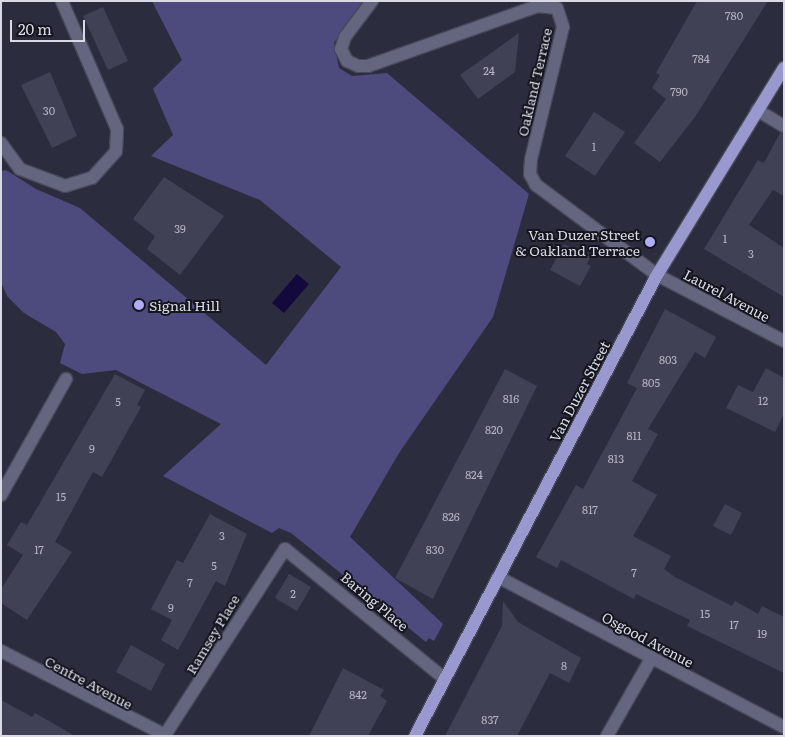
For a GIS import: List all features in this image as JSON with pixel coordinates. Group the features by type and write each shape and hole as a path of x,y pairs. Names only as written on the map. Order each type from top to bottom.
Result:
{"main road":[{"name":"Van Duzer Street","path":"415,736 657,275 784,68"}],"street":[{"path":"1,143 20,169 65,186 92,178 116,151 117,129 62,1"},
{"name":"Oakland Terrace","path":"372,1 344,37 342,49 347,61 358,66 537,6 557,8 563,27 530,174 536,186 657,275"},
{"path":"757,110 784,126"},
{"name":"Laurel Avenue","path":"657,275 784,341"},
{"path":"1,494 66,379"},
{"name":"Baring Place","path":"285,549 445,679"},
{"name":"Ramsey Place","path":"165,735 285,549"},
{"name":"Osgood Avenue","path":"498,577 784,727"},
{"name":"Centre Avenue","path":"1,651 165,735"},
{"path":"607,736 652,658"}],"shaded area":[{"path":"152,1 364,1 334,43 339,68 352,76 387,73 529,194 493,317 399,453 350,537 443,624 434,641 429,638 426,642 291,533 279,528 272,533 163,476 221,424 116,370 82,374 60,363 65,344 56,332 24,313 7,296 1,282 1,171 6,170 36,189 80,208 266,365 341,267 260,200 151,156 173,135 153,89 182,60"},
{"path":"297,274 309,284 284,313 272,303"}],"building":[{"path":"697,1 768,1 695,117 660,162 634,143 666,99 652,88 660,75 656,73"},
{"path":"103,7 128,61 108,70 83,16"},
{"path":"519,33 515,72 478,99 460,75"},
{"path":"50,72 77,136 52,148 21,85"},
{"path":"594,112 625,132 595,176 565,156"},
{"path":"780,133 784,134 784,196 773,190 749,225 784,248 784,297 704,249 758,160 764,163"},
{"path":"164,177 224,216 180,275 147,249 155,236 133,219"},
{"path":"564,244 590,257 587,264 591,266 580,286 550,270"},
{"path":"665,309 716,337 705,358 695,352 648,429 658,434 632,481 657,495 633,536 671,556 664,569 675,577 732,606 735,601 758,614 762,606 784,617 784,673 687,626 690,620 636,594 634,599 561,560 557,568 536,557 576,485 583,489 637,388 627,383"},
{"path":"766,368 784,378 784,414 775,432 726,408 738,385 753,392"},
{"path":"505,369 537,386 433,599 395,578"},
{"path":"115,374 145,390 137,405 141,407 102,477 93,472 55,542 72,552 27,620 1,603 1,589 23,555 7,545 21,522 27,525"},
{"path":"725,504 742,513 731,535 713,526"},
{"path":"210,514 247,534 225,586 216,581 178,650 161,640 172,620 151,609 177,560 183,563"},
{"path":"289,574 311,587 297,611 275,598"},
{"path":"503,601 518,622 581,658 569,683 550,673 517,736 445,736 502,626"},
{"path":"131,645 165,664 151,691 116,672"},
{"path":"343,668 384,690 380,696 387,701 368,736 309,736"},
{"path":"1,700 32,717 35,713 75,736 1,736"}],"place":[{"name":"Van Duzer Street & Oakland Terrace","path":"650,242"},
{"name":"Signal Hill","path":"139,305"}]}
